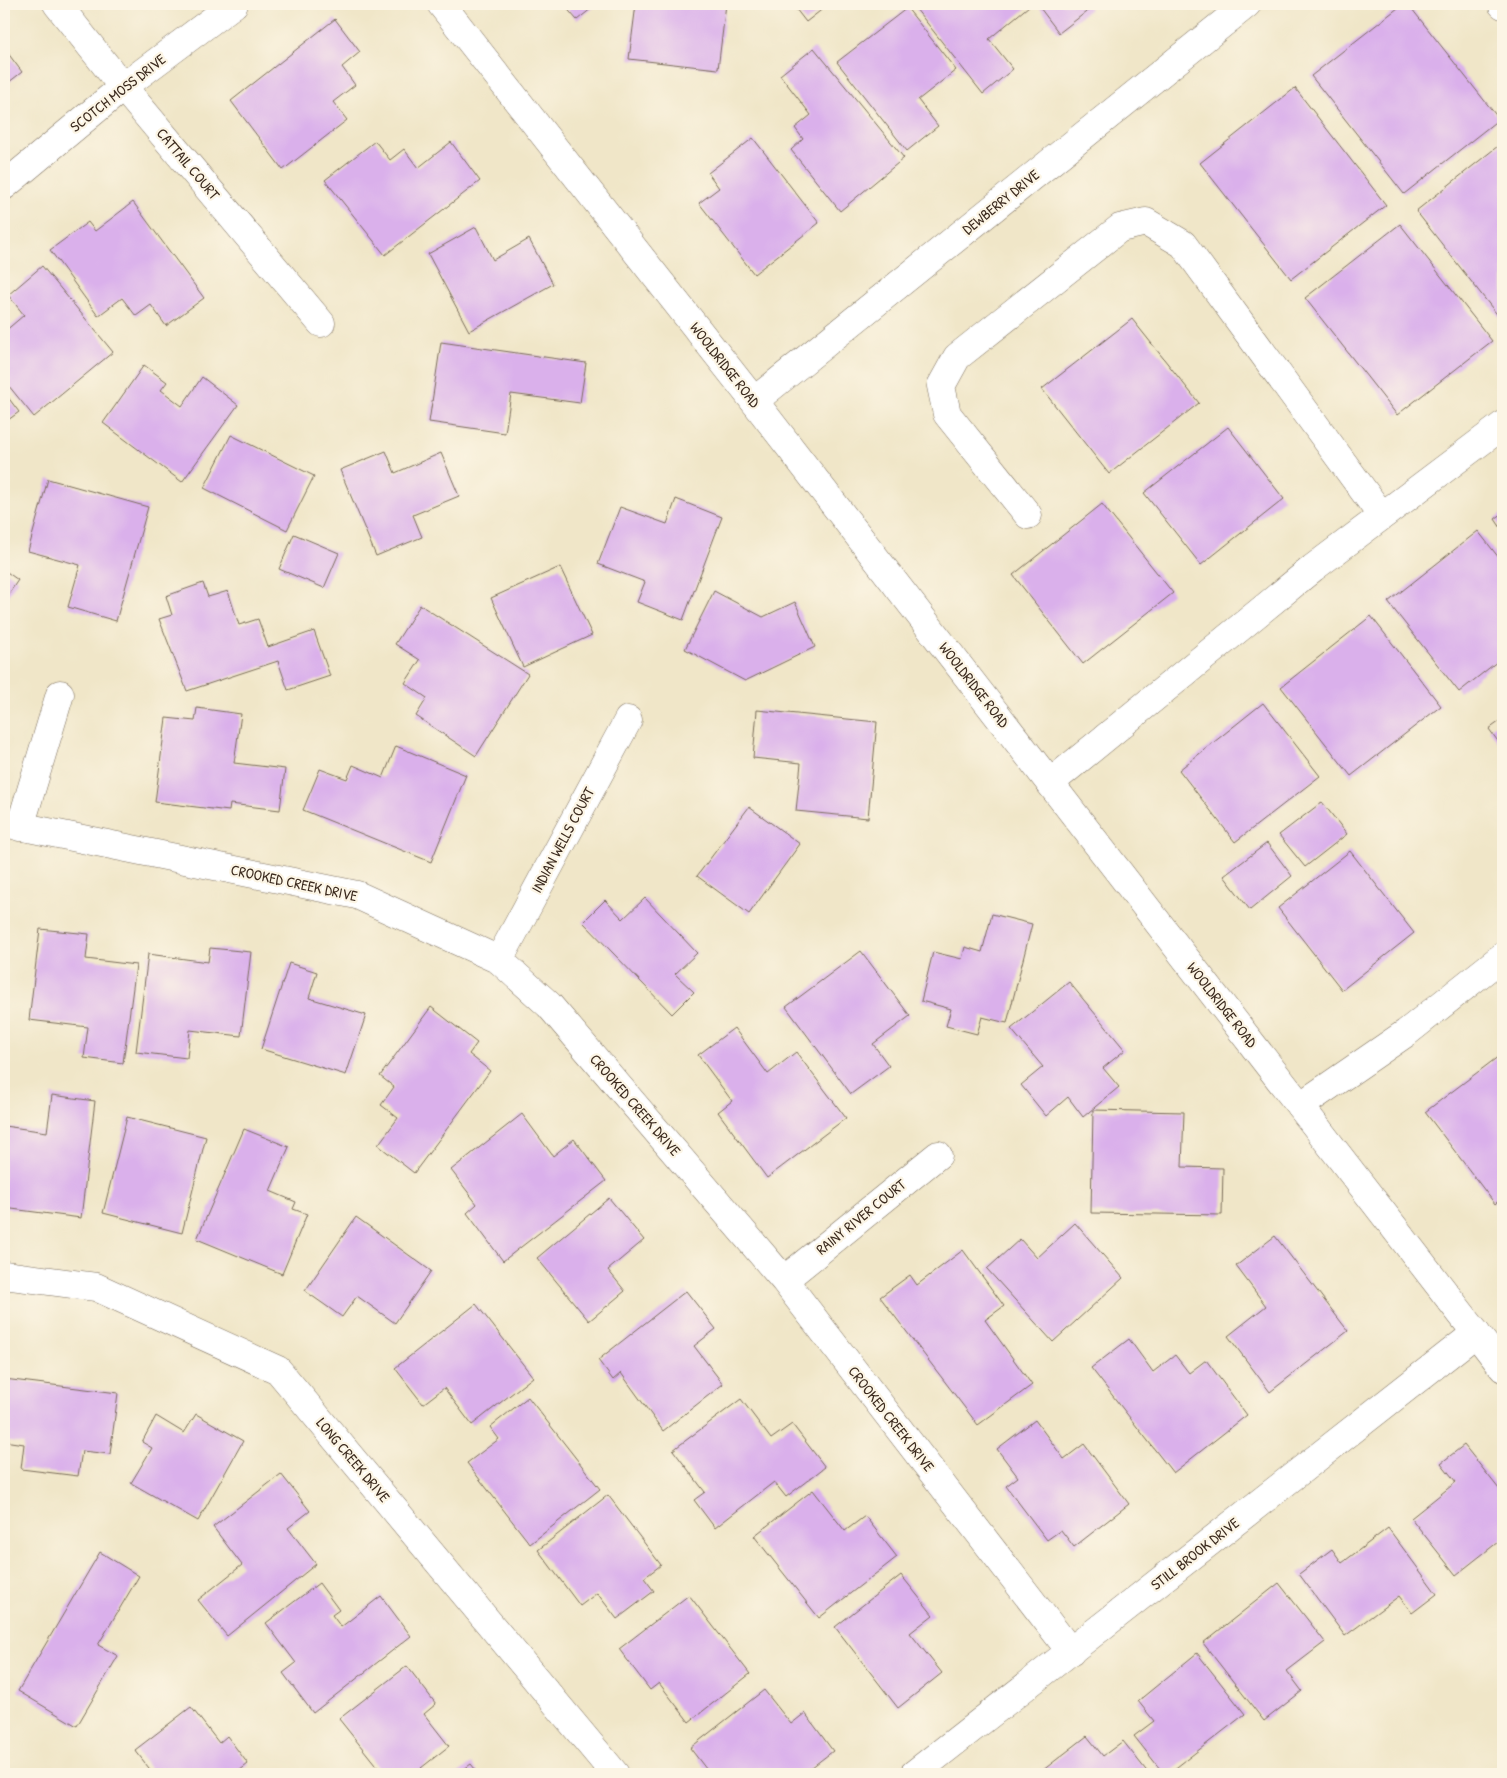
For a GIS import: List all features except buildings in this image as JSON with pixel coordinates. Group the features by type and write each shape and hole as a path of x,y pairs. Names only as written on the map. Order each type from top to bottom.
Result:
{"street":[{"name":"CATTAIL COURT","path":"57,4 123,87 321,323"},
{"name":"SCOTCH MOSS DRIVE","path":"4,186 123,87 234,4"},
{"name":"WOOLDRIDGE ROAD","path":"441,4 754,401 1503,1368"},
{"name":"DEWBERRY DRIVE","path":"754,401 1247,4"},
{"path":"1028,515 947,414 941,386 957,357 1120,228 1146,222 1182,244 1382,516"},
{"path":"1050,783 1313,568 1503,425"},
{"name":"CROOKED CREEK DRIVE","path":"60,694 12,825 356,895 499,960 549,1005 784,1280 1071,1652"},
{"name":"INDIAN WELLS COURT","path":"499,960 628,720"},
{"path":"1300,1106 1406,1033 1503,956"},
{"name":"RAINY RIVER COURT","path":"784,1280 938,1155"},
{"name":"LONG CREEK DRIVE","path":"4,1275 96,1287 278,1370 615,1774"},
{"name":"STILL BROOK DRIVE","path":"914,1774 1476,1333"}]}
